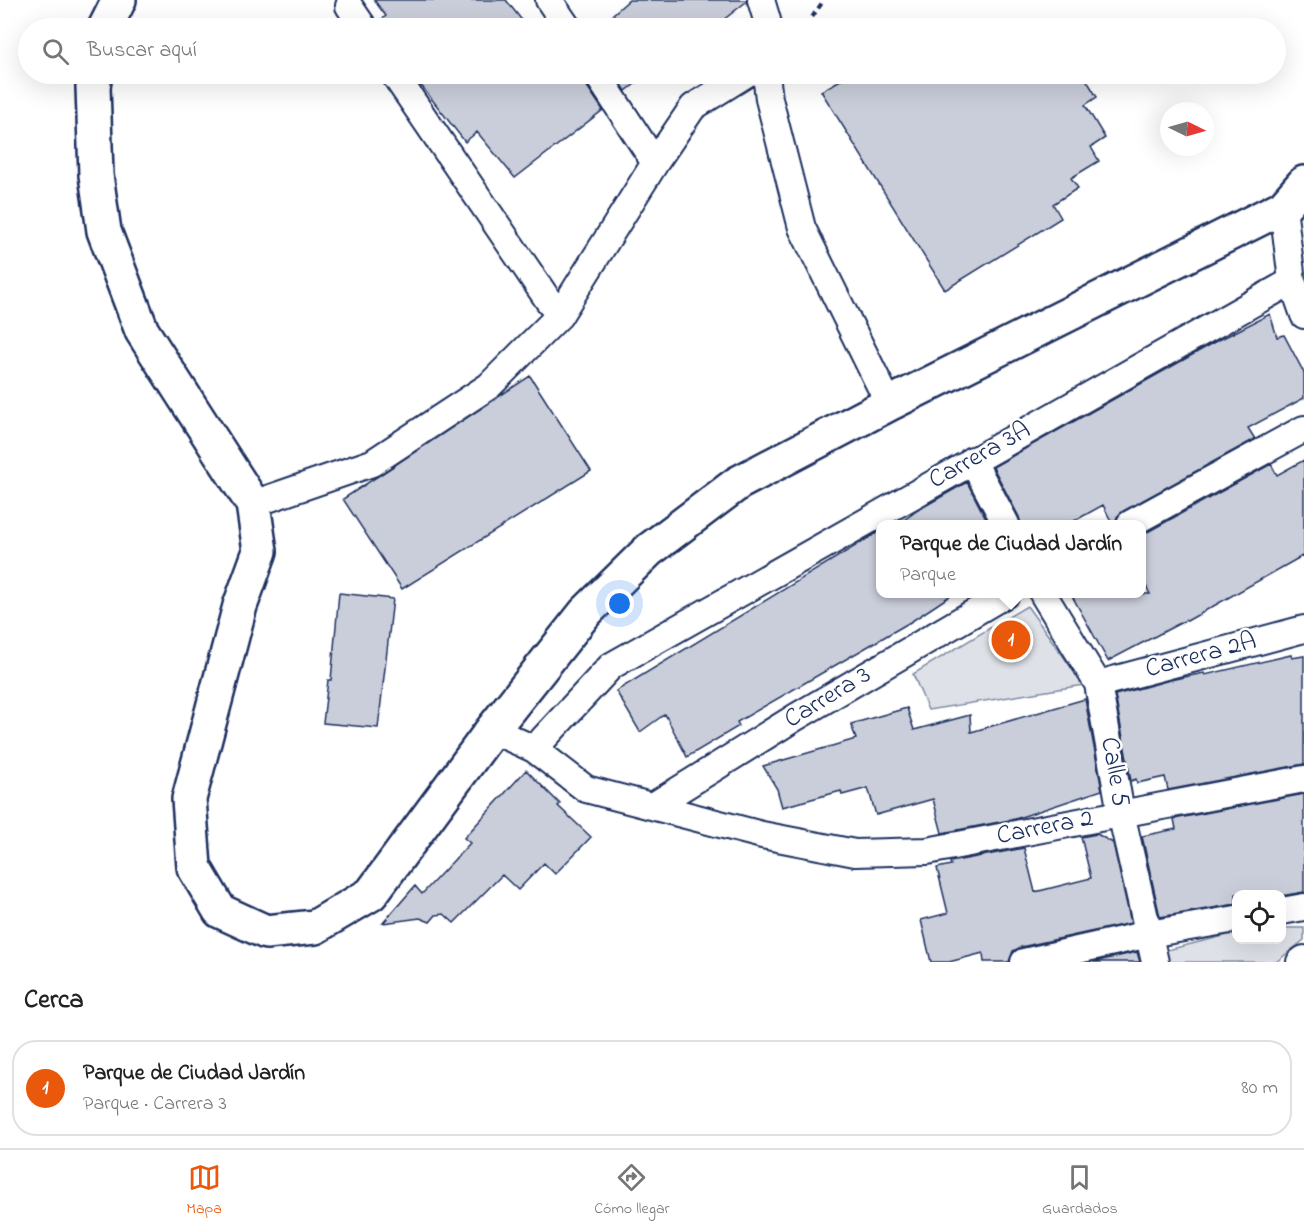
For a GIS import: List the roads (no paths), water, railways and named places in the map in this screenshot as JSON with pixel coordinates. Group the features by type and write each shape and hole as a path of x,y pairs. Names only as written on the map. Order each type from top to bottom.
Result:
{"main road":[{"path":"110,18 119,0"},
{"path":"93,84 96,175 104,231 142,331 253,504 260,551 240,606 189,799 194,867 220,911 266,932 315,927 370,894 492,730 585,613 649,550 738,483 1294,195"}],"street":[{"path":"549,0 561,18"},
{"path":"762,0 766,18"},
{"path":"349,6 357,18"},
{"path":"401,84 559,316"},
{"path":"604,84 655,163"},
{"path":"253,504 372,463 489,386 559,316 693,107 730,84"},
{"path":"767,84 802,228 888,404"},
{"path":"1294,195 1296,254 1292,280 1304,315"},
{"name":"Carrera 3A","path":"534,749 610,666 1292,280"},
{"path":"1139,520 1304,429"},
{"path":"972,460 1003,520"},
{"name":"Carrera 3","path":"652,806 796,717 999,598"},
{"name":"Calle 5","path":"1046,598 1098,684 1121,813 1155,962"},
{"name":"Carrera 2A","path":"1098,684 1304,629"},
{"name":"Carrera 2","path":"492,730 534,749 586,789 762,835 855,853 927,850 1304,779"},
{"path":"1286,910 1304,907"},
{"path":"1024,962 1149,934 1232,920"}],"place":[{"name":"Parque de Ciudad Jardín","path":"1011,640"}]}
